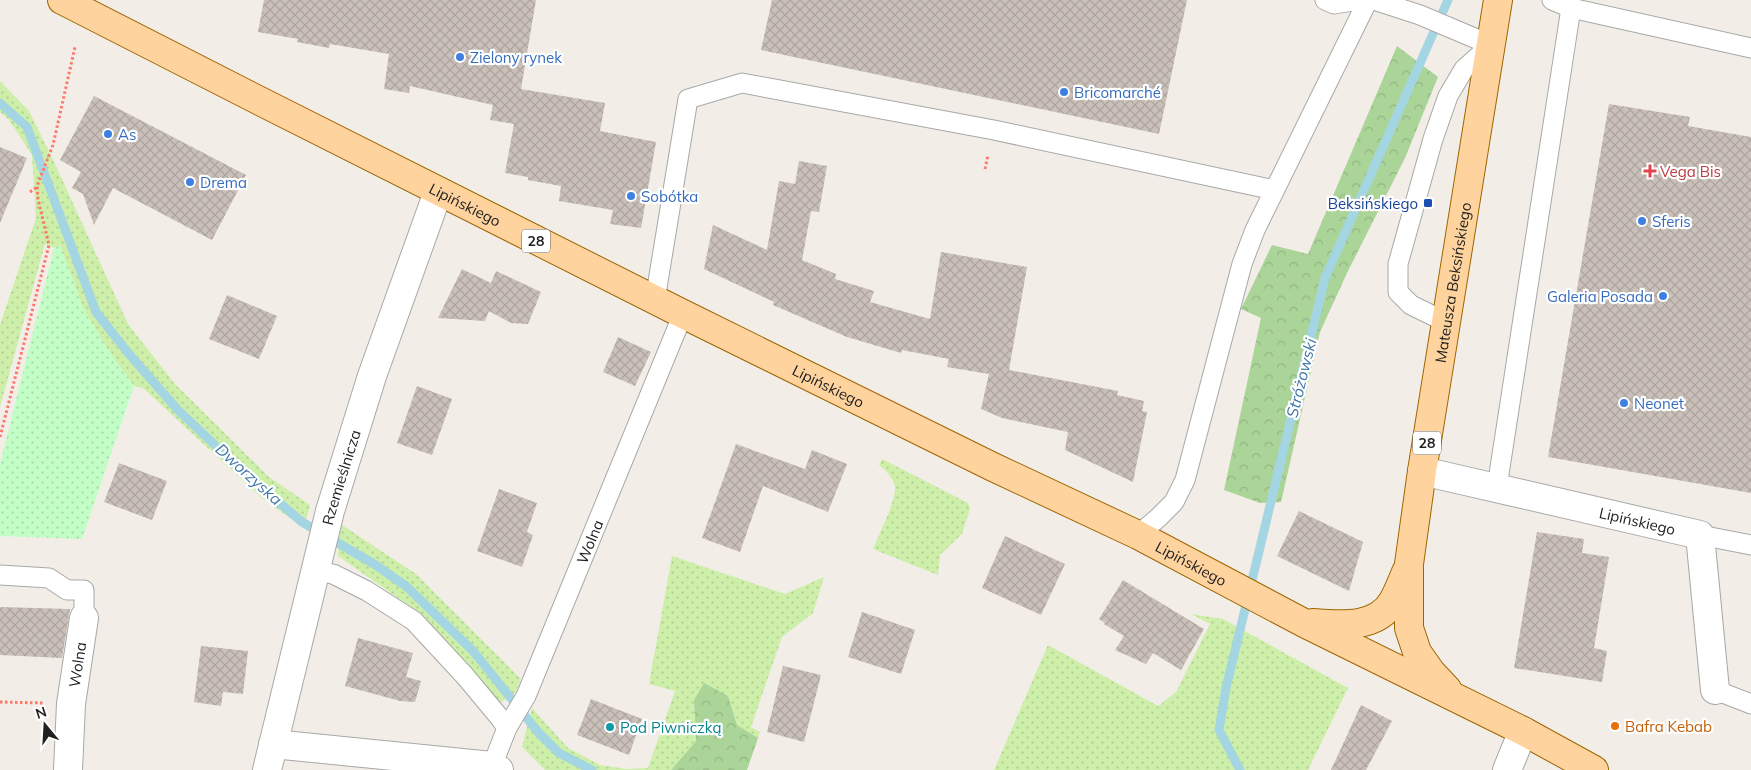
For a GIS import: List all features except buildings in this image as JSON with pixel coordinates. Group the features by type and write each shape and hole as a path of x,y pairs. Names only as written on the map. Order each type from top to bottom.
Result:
{"main road":[{"name":"Mateusza Beksińskiego","path":"1457,699 1431,672 1417,652 1409,628 1409,564 1422,471 1474,161 1498,0"},
{"name":"Lipińskiego","path":"76,3 438,192 984,462 1138,535 1294,618 1523,731 1594,770"},
{"name":"Mateusza Beksińskiego","path":"1294,618 1345,625 1366,622 1382,614 1392,603 1409,564"}],"street":[{"name":"Rzemieślnicza","path":"270,757 330,511 372,376 438,192"},
{"name":"Lipińskiego","path":"1422,471 1700,535"},
{"path":"1700,535 1715,690"},
{"name":"Wolna","path":"68,770 71,704 84,618"},
{"path":"1507,770 1523,731"},
{"name":"Wolna","path":"270,757 496,768"}],"lane":[{"path":"1325,0 1334,4 1359,0"},
{"path":"1138,535 1174,502 1185,480 1242,264 1255,230 1274,190 1368,0"},
{"path":"1374,0 1420,15 1491,45 1464,69 1448,96 1433,139 1398,264 1398,292 1411,305 1446,322"},
{"path":"1552,0 1571,8 1751,48"},
{"path":"1497,487 1571,8"},
{"path":"655,300 688,99 742,83 994,130 1274,190"},
{"name":"Wolna","path":"496,768 509,725 526,696 683,314"},
{"path":"1700,535 1751,545"},
{"path":"318,561 333,574 367,591 414,621 466,676 500,718 509,725"},
{"path":"0,576 49,578 67,590 84,590 84,618"},
{"path":"1715,690 1751,704"}],"path":[{"path":"0,437 49,245 38,199 37,186 53,145 75,48"},
{"path":"30,192 37,186"},
{"path":"0,702 71,704"}],"green space":[{"path":"1397,46 1438,77 1405,158 1347,273 1320,332 1281,502 1260,503 1224,490 1261,318 1241,309 1272,245 1308,254"},
{"path":"0,81 29,111 128,324 175,384 269,477 310,505 304,528 262,498 143,388 134,386 104,344 83,308 60,245 54,248 45,244 0,407 0,325 36,218 32,155 9,120 0,112"},
{"path":"60,245 83,308 104,344 134,386 82,539 0,536 0,464 54,248"},
{"path":"882,459 968,503 970,509 962,534 940,555 938,575 873,549 895,494 893,481 879,465"},
{"path":"339,523 416,574 521,679 515,693 498,704 424,616 338,556"},
{"path":"672,556 785,594 824,577 813,613 782,637 751,727 760,732 758,738 737,725 728,696 694,700 696,741 671,770 545,770 522,747 532,708 568,748 600,765 626,769 648,768 675,691 649,684"},
{"path":"1191,614 1223,619 1348,688 1308,770 994,770 1048,645 1158,706 1176,692 1210,624"},
{"path":"704,683 728,696 737,725 758,738 747,770 671,770 696,741 694,700"}],"waterway":[{"name":"Stróżowski","path":"1240,770 1219,730 1226,688 1325,278 1448,0"},
{"name":"Dworzyska","path":"0,103 27,127 96,312 129,354 177,409 241,470 302,522 374,564 406,586 473,651 538,732 559,753 592,770"}],"place":[{"name":"Zielony rynek","path":"460,57"},
{"name":"Bricomarché","path":"1064,92"},
{"name":"As","path":"108,134"},
{"name":"Vega Bis","path":"1650,171"},
{"name":"Drema","path":"190,182"},
{"name":"Sobótka","path":"631,196"},
{"name":"Beksińskiego","path":"1428,203"},
{"name":"Sferis","path":"1642,221"},
{"name":"Galeria Posada","path":"1663,296"},
{"name":"Neonet","path":"1624,403"},
{"name":"Bafra Kebab","path":"1615,726"},
{"name":"Pod Piwniczką","path":"610,727"}]}
